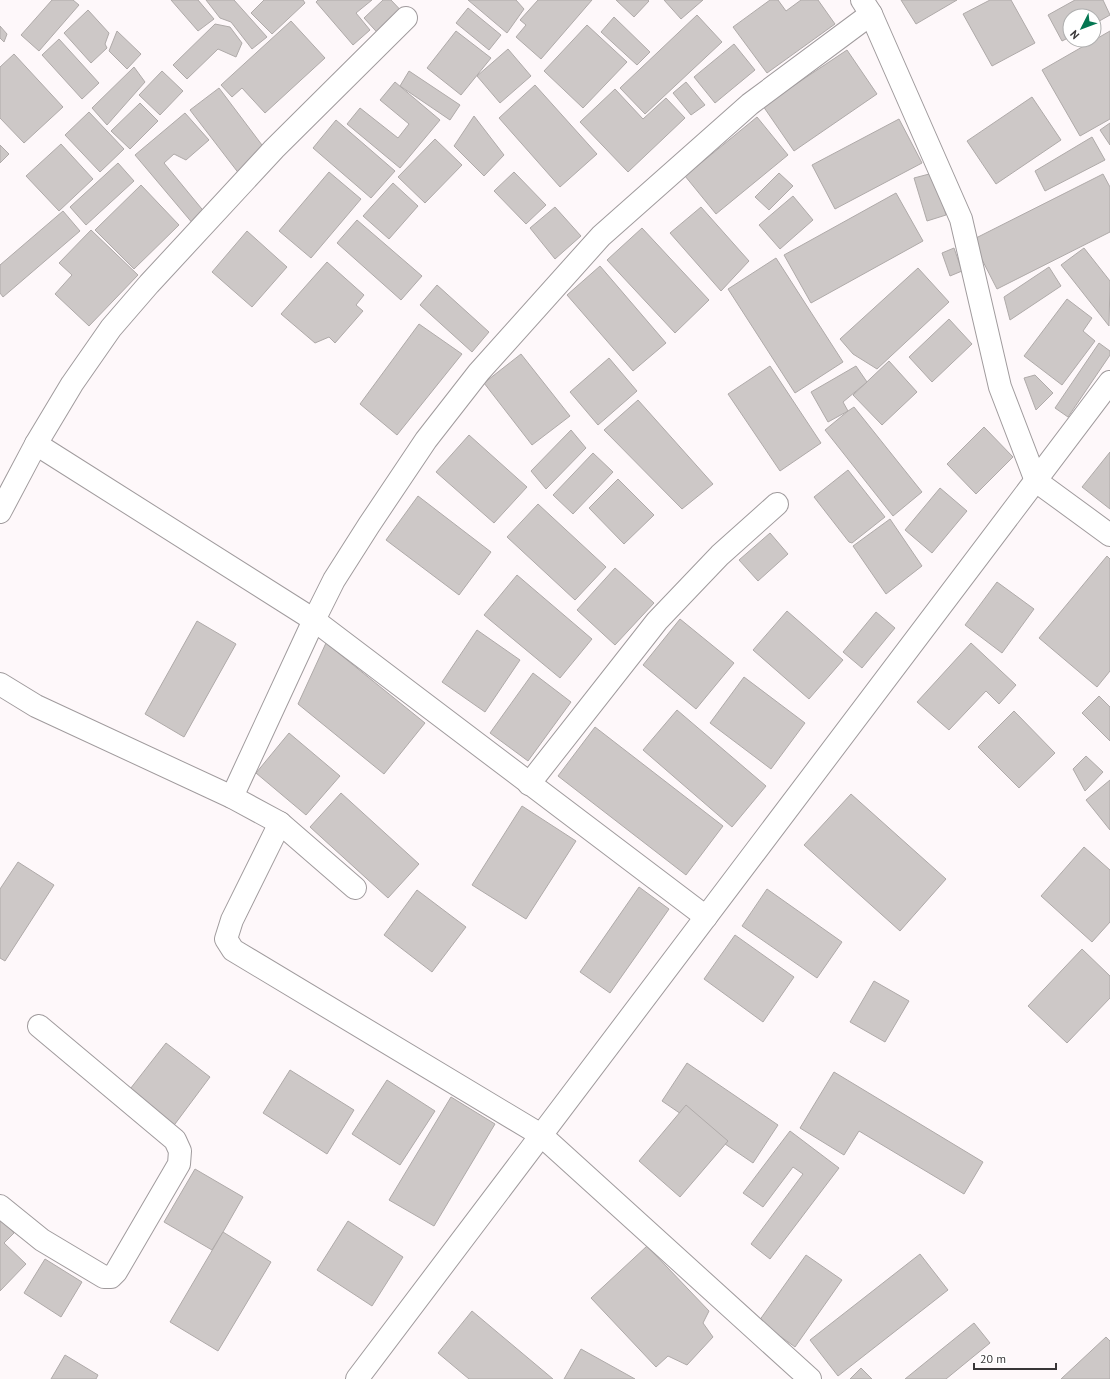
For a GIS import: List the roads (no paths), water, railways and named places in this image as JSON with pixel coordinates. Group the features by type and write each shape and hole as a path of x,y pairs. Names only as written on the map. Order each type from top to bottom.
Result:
{"street":[{"path":"232,797 334,580 426,440 479,372 601,236 750,104 867,7 961,219 1000,387 1036,481 1110,535"},
{"path":"0,512 36,444 72,384 111,328 144,289 274,149 406,18"},
{"path":"357,1379 1110,382"},
{"path":"36,444 314,620 706,917"},
{"path":"529,784 657,621 720,555 778,504"},
{"path":"0,684 36,706 232,797 280,823 355,888"},
{"path":"280,823 232,920 226,939 233,950 540,1135 810,1379"},
{"path":"0,1206 42,1240 104,1277 111,1277 116,1272 179,1164 180,1151 175,1140 39,1026"}]}
